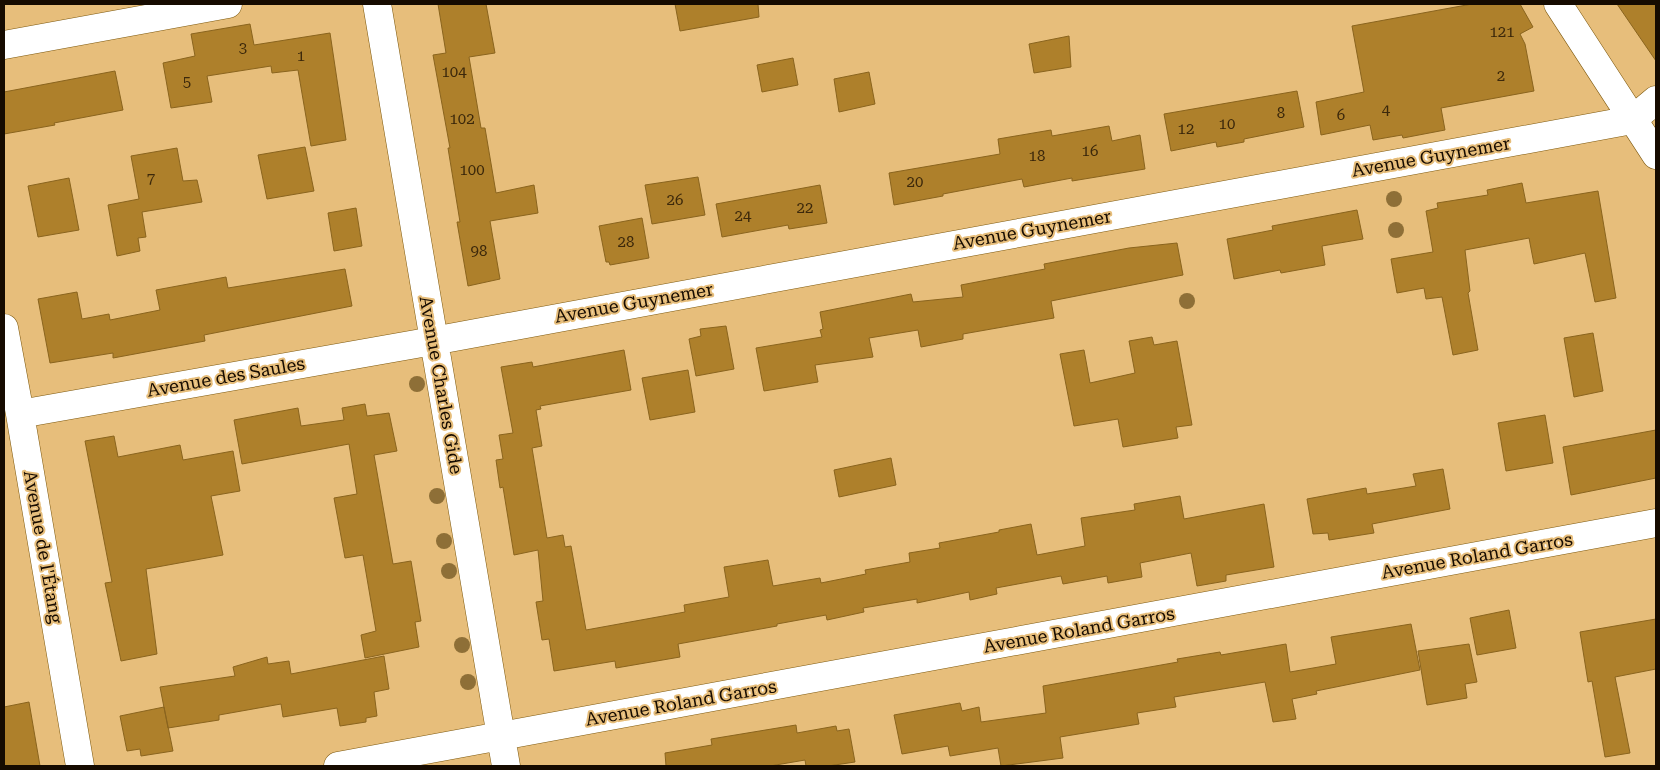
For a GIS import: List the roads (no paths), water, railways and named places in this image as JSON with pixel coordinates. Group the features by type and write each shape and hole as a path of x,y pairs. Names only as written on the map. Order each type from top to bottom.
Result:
{"street":[{"path":"4,45 228,4"},
{"name":"Avenue Charles Gide","path":"377,4 506,766"},
{"path":"1558,4 1656,155"},
{"path":"1632,120 1656,100"},
{"name":"Avenue Guynemer","path":"433,341 1632,120"},
{"name":"Avenue de l'Étang","path":"4,328 80,766"},
{"name":"Avenue des Saules","path":"20,414 433,341"},
{"name":"Avenue Roland Garros","path":"338,766 1656,523"}]}
